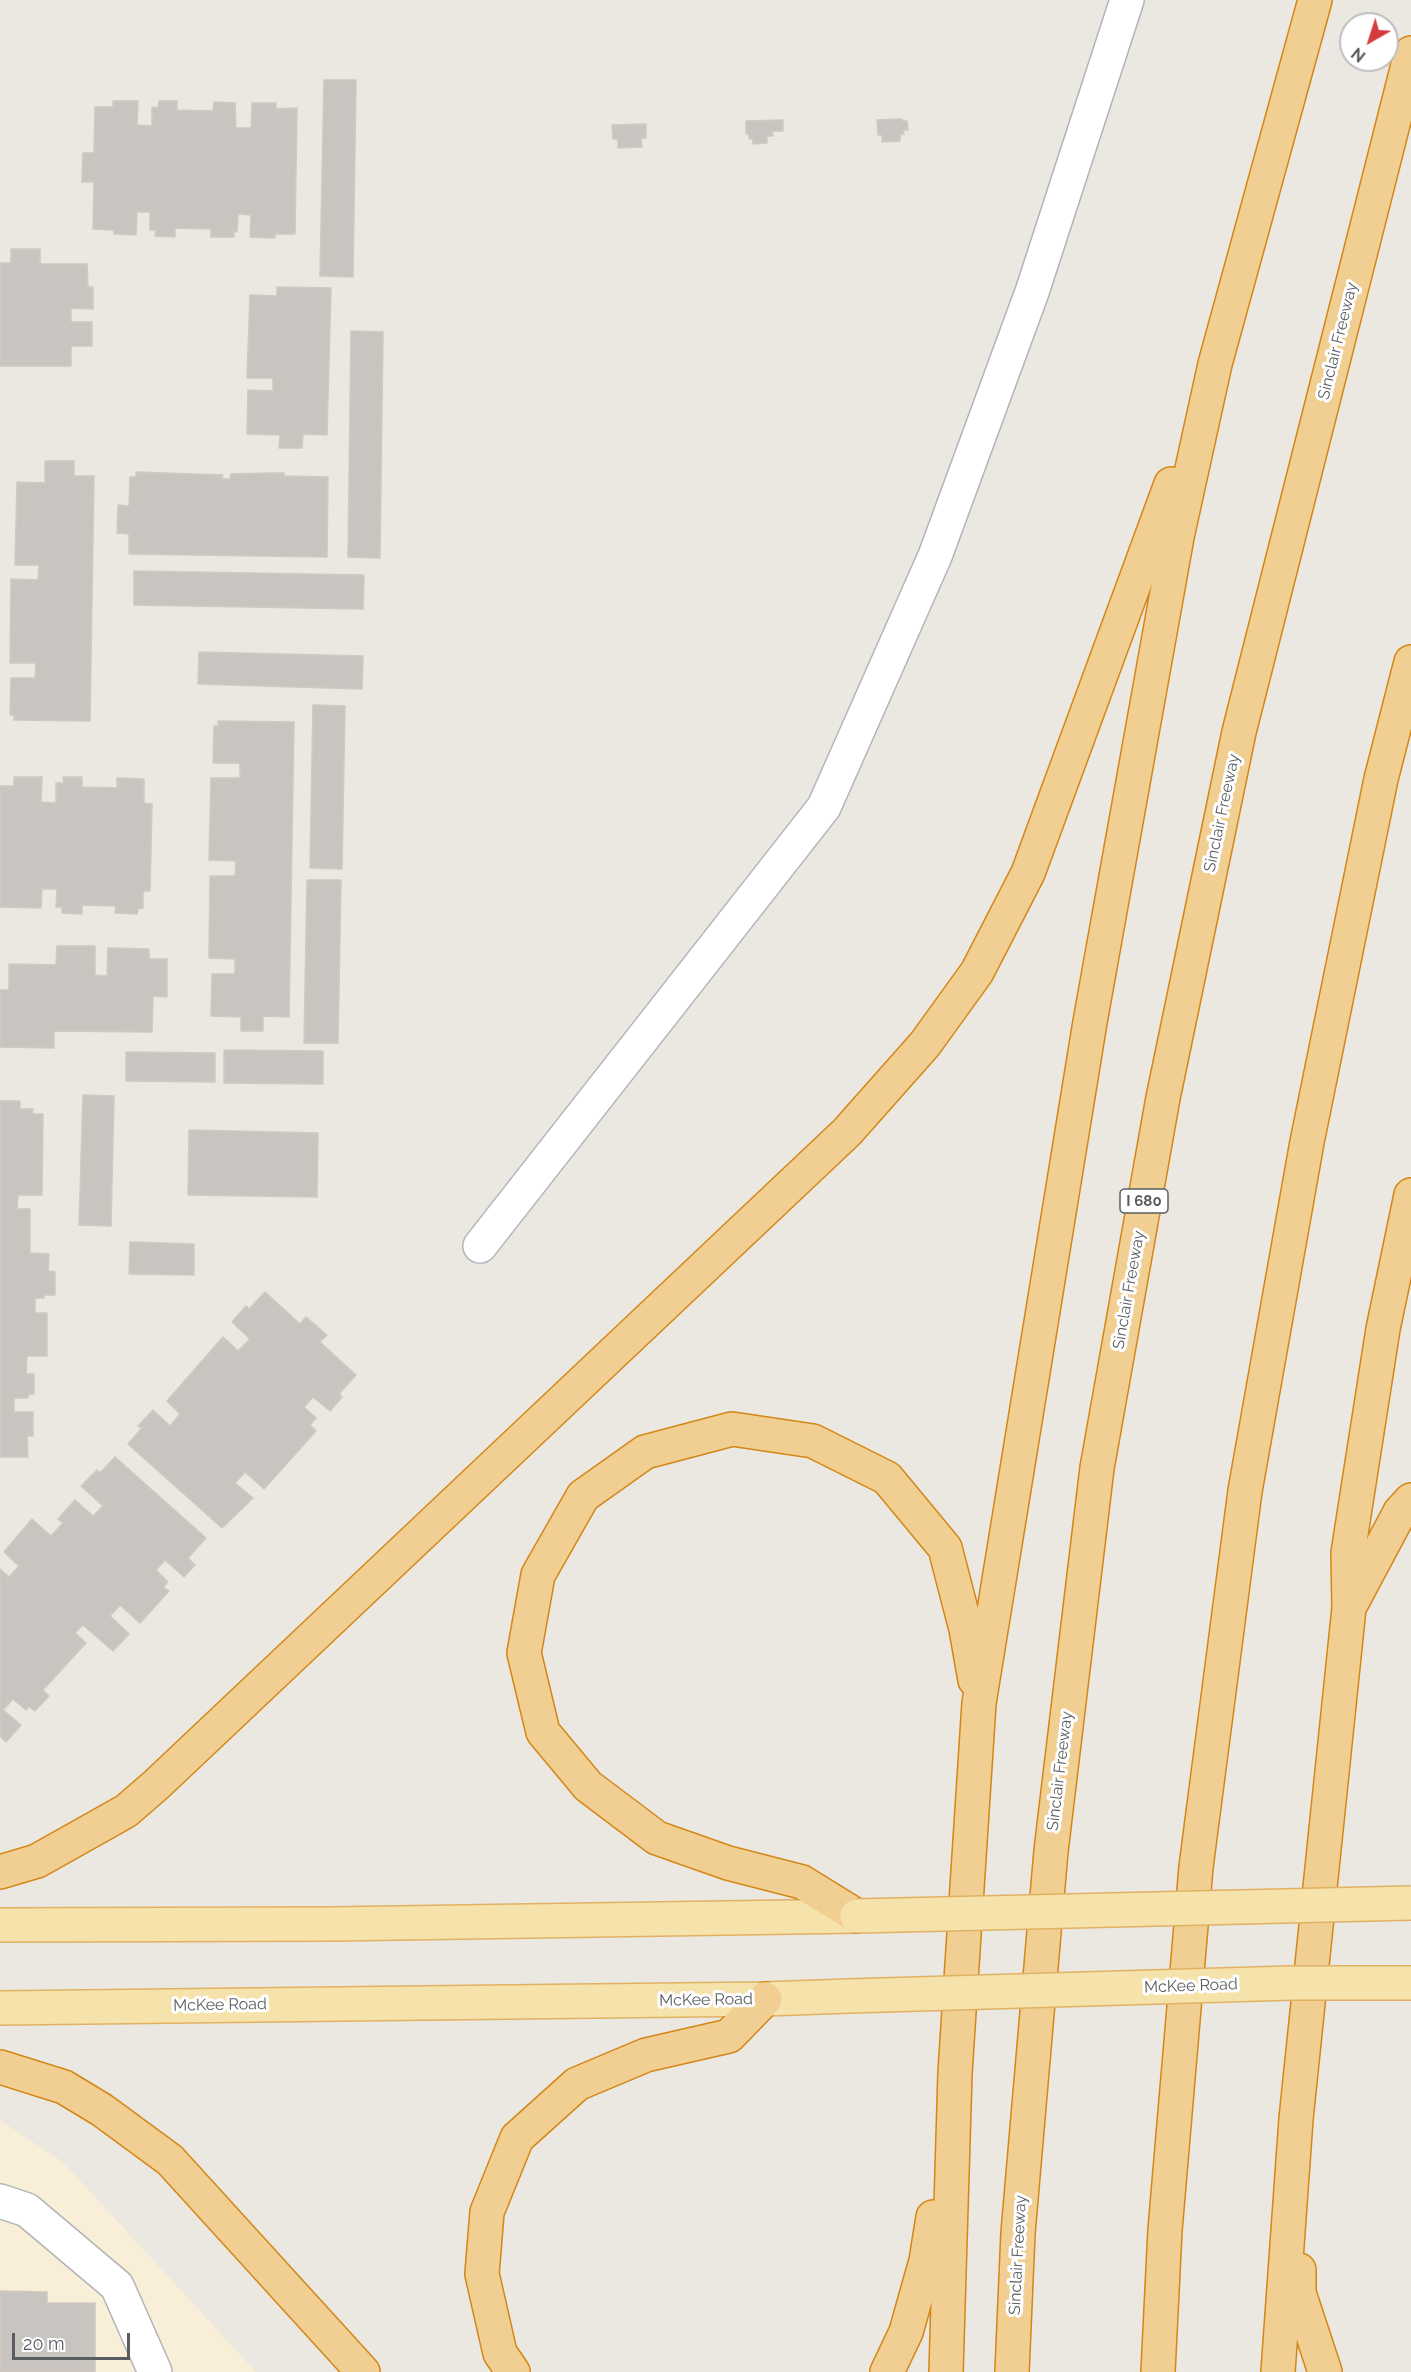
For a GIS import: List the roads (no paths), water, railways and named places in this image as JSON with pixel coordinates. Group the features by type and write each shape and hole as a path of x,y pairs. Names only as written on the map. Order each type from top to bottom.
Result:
{"highway":[{"path":"945,2372 955,2073 979,1703 1090,1022 1177,537 1215,364 1315,0"},
{"name":"Sinclair Freeway","path":"1012,2372 1018,2234 1051,1851 1097,1468 1162,1098 1239,732 1411,52"},
{"path":"0,1872 46,1856 126,1810 156,1785 847,1132 925,1044 977,972 1028,873 1215,364"},
{"path":"1158,2372 1165,2230 1196,1867 1245,1491 1307,1142 1381,779 1411,663"},
{"path":"1278,2372 1296,2119 1349,1608 1348,1553 1383,1329 1411,1195"},
{"path":"857,1916 802,1882 728,1863 657,1838 588,1786 543,1732 524,1653 538,1575 583,1496 645,1452 732,1429 813,1441 887,1478 945,1548 966,1629 979,1703"},
{"path":"1349,1608 1400,1512 1411,1500"},
{"path":"513,2372 500,2353 482,2274 488,2212 517,2139 577,2084 646,2055 729,2036 765,1999"},
{"path":"0,2067 64,2087 102,2110 170,2160 363,2372"},
{"path":"887,2372 906,2332 926,2261 955,2073"},
{"path":"1296,2119 1299,2293 1325,2372"}],"main road":[{"path":"0,1925 332,1924 857,1916 1411,1903"},
{"name":"McKee Road","path":"0,2008 765,1999 1291,1983 1411,1983"}],"lane":[{"path":"480,1246 824,807 935,556 1032,292 1127,0"},
{"path":"0,2200 27,2210 117,2286 155,2372"}]}
